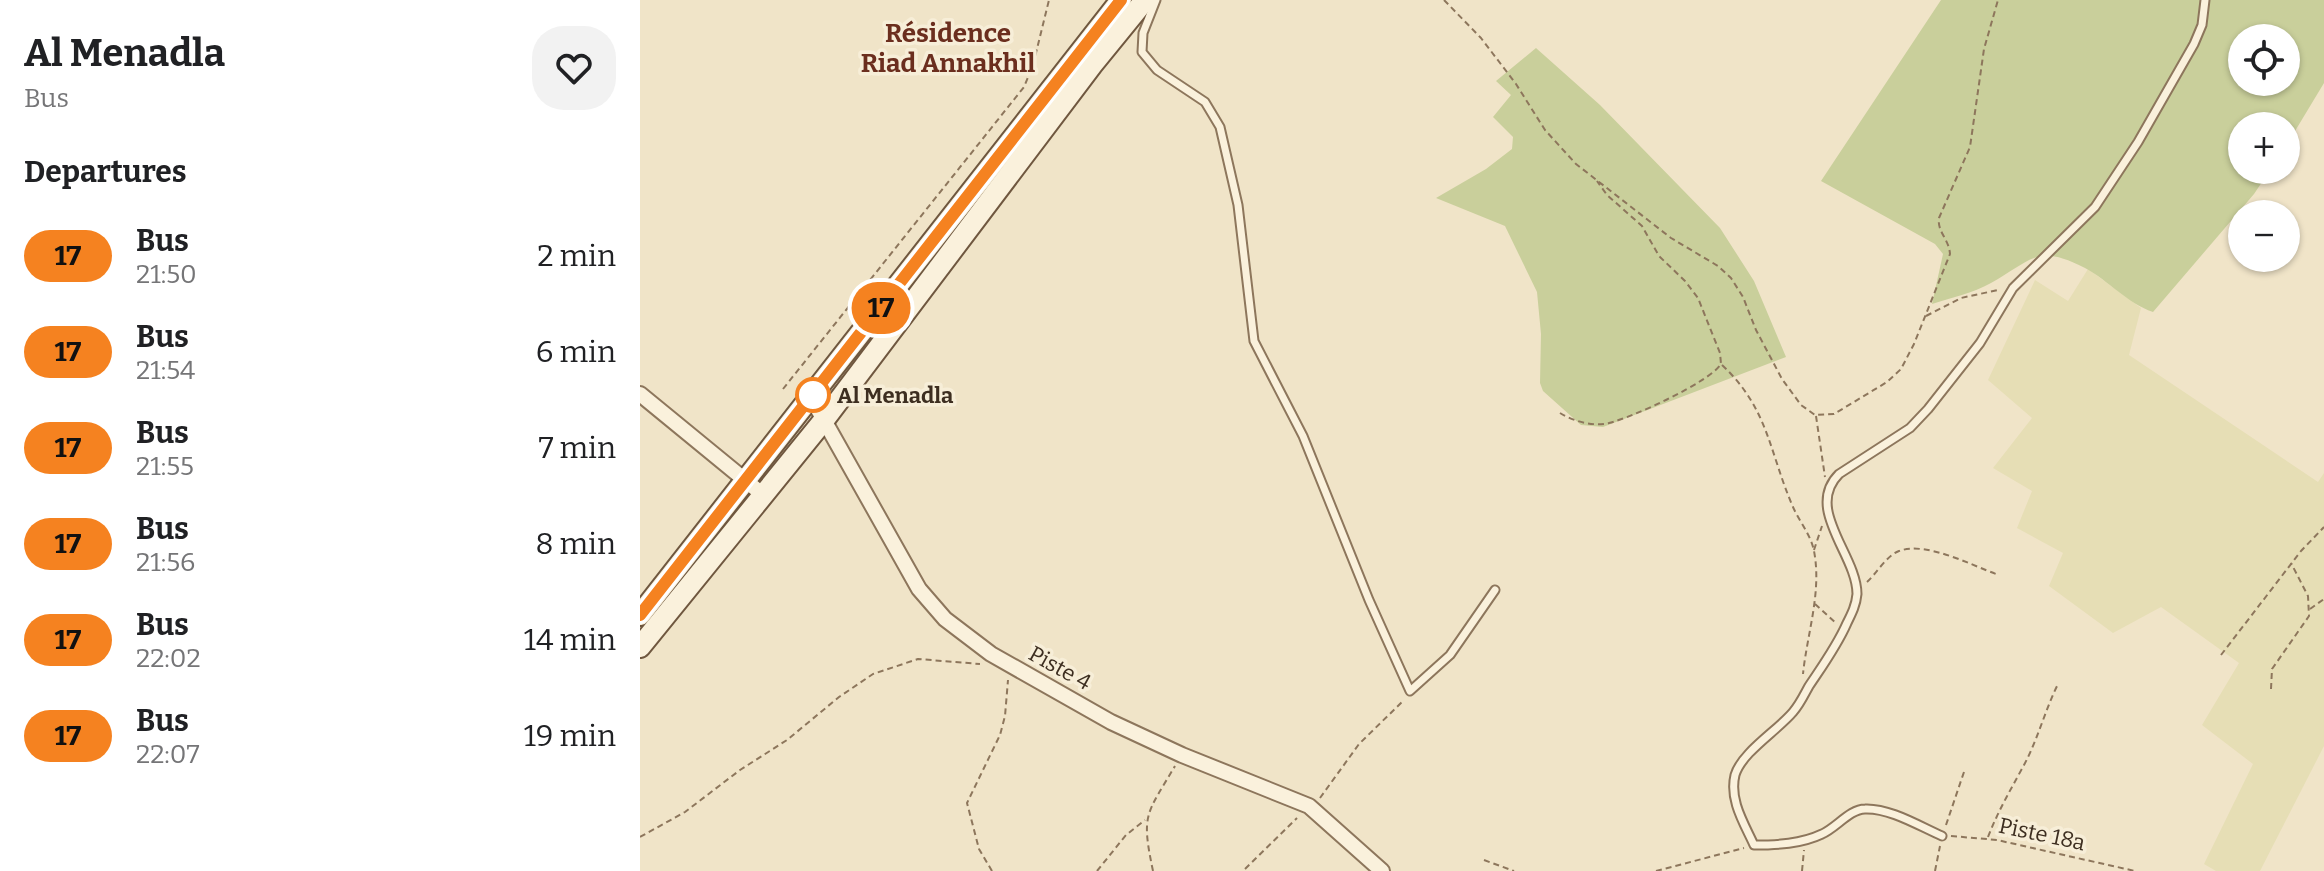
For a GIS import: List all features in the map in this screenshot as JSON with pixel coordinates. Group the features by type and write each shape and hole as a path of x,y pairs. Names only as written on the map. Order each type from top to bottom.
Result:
{"main road":[{"path":"640,647 754,487 811,397 1121,0"},
{"path":"640,615 754,487 824,420 1092,65 1145,0"}],"street":[{"path":"640,394 754,487"},
{"name":"Piste 4","path":"811,397 929,604 963,634 1024,674 1111,722 1182,755 1311,807 1382,871"}],"lane":[{"path":"1156,0 1143,33 1142,52 1149,64 1205,102 1220,127 1238,205 1254,341 1303,436 1369,600 1410,691 1450,655 1495,590"},
{"path":"1942,836 1897,817 1867,809 1854,812 1836,826 1804,841 1754,845 1735,801 1735,775 1743,761 1800,702 1844,631 1855,607 1857,590 1828,510 1827,491 1831,482 1910,428 1980,343 2013,288 2095,207 2194,44 2202,25 2205,0"}],"path":[{"path":"783,389 1024,87 1033,65 1049,0"},
{"path":"1444,0 1481,38 1516,84 1552,140 1671,238 1718,266 1731,278 1782,379 1801,405 1815,415 1834,414 1887,382 1907,359 1950,254 1949,243 1939,229 1939,218 1970,147 1984,49 1998,0"},
{"path":"1597,180 1607,195 1642,226 1659,256 1698,298 1720,353 1721,364 1740,382 1764,422 1793,507 1814,551"},
{"path":"1925,316 1961,298 2013,288"},
{"path":"1560,413 1585,423 1609,423 1703,380 1721,364"},
{"path":"1815,415 1827,491"},
{"path":"1800,702 1814,603 1814,551 1828,510"},
{"path":"2221,655 2291,563 2324,527"},
{"path":"1857,590 1900,550 1938,553 1996,574"},
{"path":"2271,689 2272,669 2307,620 2310,609 2308,596 2291,563"},
{"path":"2310,609 2324,599"},
{"path":"1814,603 1844,631"},
{"path":"640,837 675,819 740,770 787,740 839,697 873,674 918,659 985,665"},
{"path":"992,871 979,849 967,803 1000,735 1005,716 1008,671 1024,674"},
{"path":"1987,838 2005,795 2024,765 2058,684"},
{"path":"1245,869 1311,807 1359,744 1410,691"},
{"path":"1097,871 1126,835 1147,819 1182,755"},
{"path":"1935,871 1942,836 1965,769"},
{"path":"1147,819 1147,844 1153,871"},
{"name":"Piste 18a","path":"1942,836 1987,838 2135,871"},
{"path":"1802,871 1804,841"},
{"path":"1656,871 1754,845"},
{"path":"1484,860 1514,871"},
{"path":"2106,871 2110,865"}],"shaded area":[{"path":"2088,269 2141,308 2129,355 2318,482 2324,473 2324,746 2260,871 2216,871 2204,864 2253,764 2202,725 2239,663 2161,607 2113,633 2049,586 2063,553 2017,528 2032,491 1993,468 2032,418 1988,380 2035,280 2068,301"}],"green space":[{"path":"1941,0 2324,0 2324,83 2300,123 2300,112 2228,112 2228,184 2261,184 2249,200 2228,200 2228,224 2153,312 2085,268 2045,256 2026,262 1977,290 1932,304 1943,254 1935,244 1821,181"},
{"path":"1536,48 1600,105 1720,228 1754,281 1786,357 1603,427 1581,425 1543,391 1540,383 1541,334 1537,292 1505,226 1436,198 1486,169 1512,149 1513,137 1493,117 1511,95 1496,81"}],"bus line":[{"name":"17","path":"640,615 1121,0"}],"place":[{"name":"Al Menadla","path":"813,395"}],"district":[{"name":"Résidence Riad Annakhil","path":"948,48"}]}
